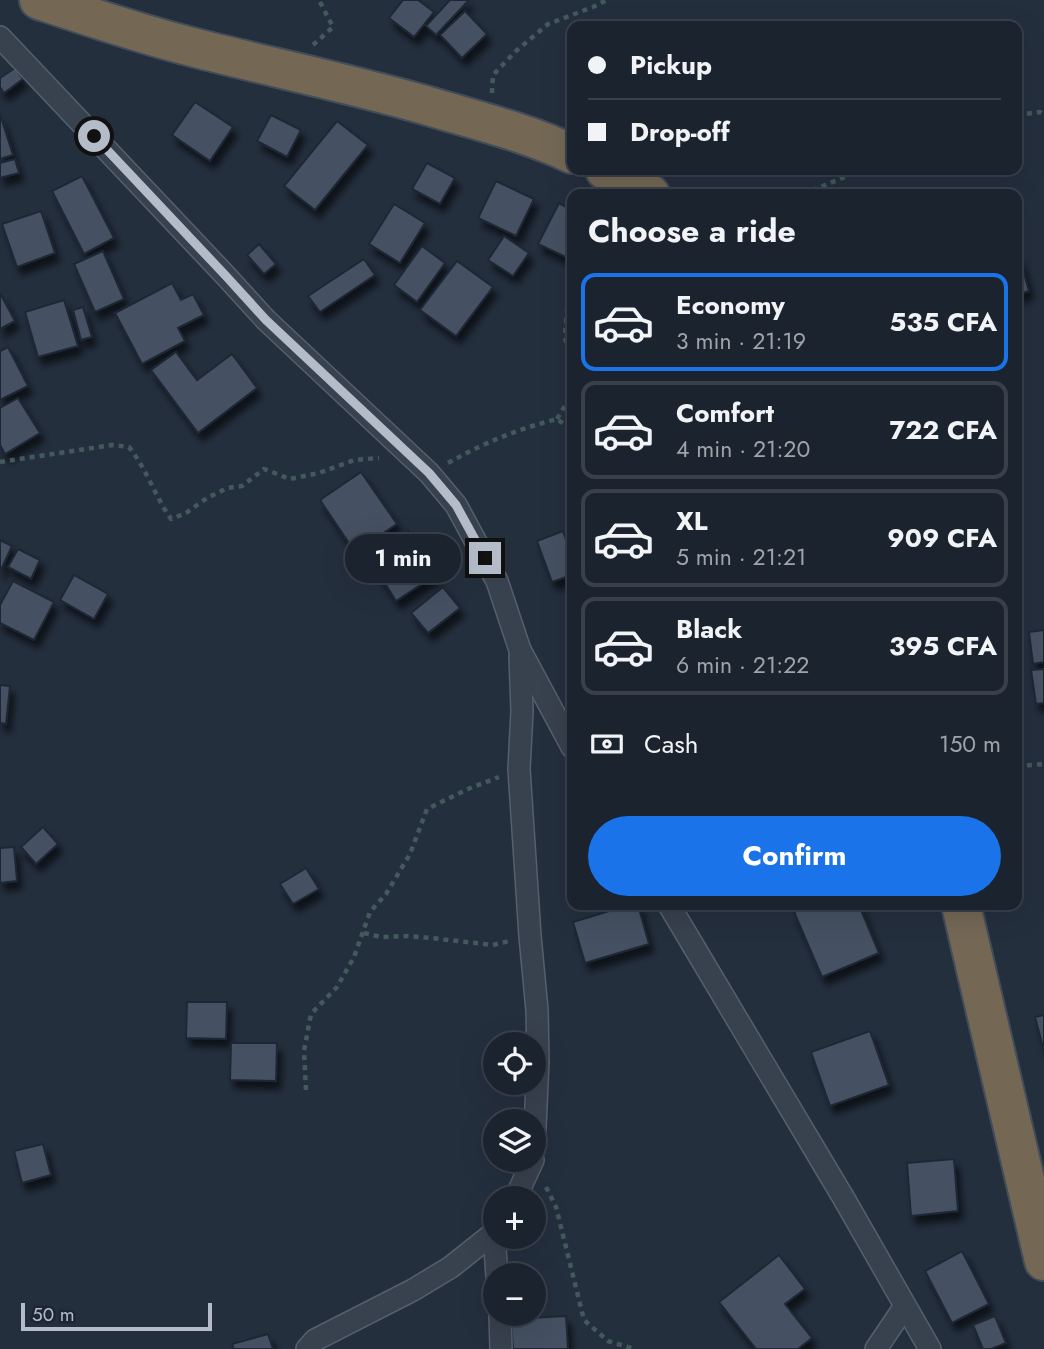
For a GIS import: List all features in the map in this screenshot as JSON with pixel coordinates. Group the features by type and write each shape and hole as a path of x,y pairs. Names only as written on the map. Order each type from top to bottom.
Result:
{"highway":[{"path":"39,0 166,40 392,96 491,124 567,152"},
{"path":"616,175 642,189"},
{"path":"962,910 1044,1261"}],"street":[{"path":"0,37 266,320 429,473 456,505 497,580 520,650 567,738"},
{"path":"520,650 522,711 519,769 538,1023 536,1109"},
{"path":"672,910 930,1349"},
{"path":"313,1346 451,1267 483,1242"},
{"path":"876,1349 905,1306"},
{"path":"500,1326 501,1349"}],"path":[{"path":"286,69 333,27 319,0"},
{"path":"491,124 493,75 548,24 607,0"},
{"path":"1022,114 1040,112 1044,115"},
{"path":"815,189 850,175"},
{"path":"567,311 567,347"},
{"path":"0,462 112,445 129,447 172,519 226,488 242,486 264,469 290,479 319,473 354,460 391,457 429,473 482,444 521,428 557,419 567,402"},
{"path":"557,419 567,426"},
{"path":"1022,766 1044,764"},
{"path":"306,1090 304,1051 311,1013 337,987 354,957 370,912 386,894 410,854 427,808 519,769"},
{"path":"364,933 381,937 407,936 493,945 530,936"},
{"path":"538,1172 556,1208 584,1320 608,1341 634,1349"}],"building":[{"path":"403,0 418,0 434,12 414,37 389,18"},
{"path":"450,0 469,0 436,35 426,26"},
{"path":"465,11 487,34 462,58 440,35"},
{"path":"15,68 23,79 4,93 0,87 0,78"},
{"path":"195,102 233,127 210,161 172,135"},
{"path":"0,114 13,155 0,159"},
{"path":"271,115 301,130 287,157 257,141"},
{"path":"337,121 368,145 315,210 284,186"},
{"path":"15,159 19,173 0,178 0,163"},
{"path":"427,163 455,178 440,204 412,189"},
{"path":"82,176 114,238 84,254 52,191"},
{"path":"496,181 534,199 516,236 478,218"},
{"path":"559,203 567,207 567,258 538,244"},
{"path":"394,204 425,223 400,263 369,244"},
{"path":"41,211 55,253 17,267 2,224"},
{"path":"504,236 529,253 513,276 488,260"},
{"path":"259,244 276,264 264,274 247,255"},
{"path":"422,246 445,263 417,302 394,285"},
{"path":"103,251 124,299 95,312 74,264"},
{"path":"364,259 375,275 320,312 308,296"},
{"path":"457,261 493,287 456,336 420,310"},
{"path":"1022,266 1029,291 1022,293"},
{"path":"172,283 181,300 193,294 204,315 178,328 185,341 142,364 115,313"},
{"path":"0,293 15,321 0,329"},
{"path":"64,300 78,346 38,357 25,312"},
{"path":"83,307 92,337 81,340 73,310"},
{"path":"8,347 28,386 0,400 0,351"},
{"path":"176,352 197,380 232,354 257,388 198,433 151,370"},
{"path":"18,398 40,433 5,454 0,445 0,408"},
{"path":"361,472 397,524 355,552 320,500"},
{"path":"408,530 437,574 396,601 368,556"},
{"path":"563,531 567,542 567,577 552,582 537,541"},
{"path":"0,540 12,546 0,572"},
{"path":"18,549 40,560 31,579 8,567"},
{"path":"74,575 108,594 94,619 60,600"},
{"path":"13,581 54,602 34,640 0,623 0,605"},
{"path":"443,587 460,608 428,633 411,613"},
{"path":"1044,630 1044,662 1033,664 1029,632"},
{"path":"1044,669 1044,703 1036,704 1031,670"},
{"path":"0,685 10,686 6,724 0,723"},
{"path":"43,827 58,844 36,864 21,847"},
{"path":"14,847 17,881 0,883 0,848"},
{"path":"306,868 319,889 293,904 280,884"},
{"path":"613,910 639,910 649,944 585,963 573,922"},
{"path":"861,910 879,953 822,977 794,912"},
{"path":"187,1002 227,1002 226,1039 186,1038"},
{"path":"1044,1015 1044,1051 1035,1017"},
{"path":"870,1031 889,1085 830,1106 811,1052"},
{"path":"231,1043 277,1043 276,1081 230,1080"},
{"path":"43,1144 51,1175 22,1183 14,1151"},
{"path":"954,1159 958,1211 911,1216 907,1163"},
{"path":"962,1251 989,1304 952,1323 925,1271"},
{"path":"779,1255 805,1289 785,1304 812,1338 798,1349 756,1349 719,1302"},
{"path":"566,1316 568,1349 513,1349 511,1326 546,1326 546,1317"},
{"path":"995,1316 1006,1343 983,1349 973,1325"},
{"path":"268,1334 273,1349 234,1349 232,1344"}],"route":[{"path":"94,136 266,320 429,473 456,505 485,558"}]}
